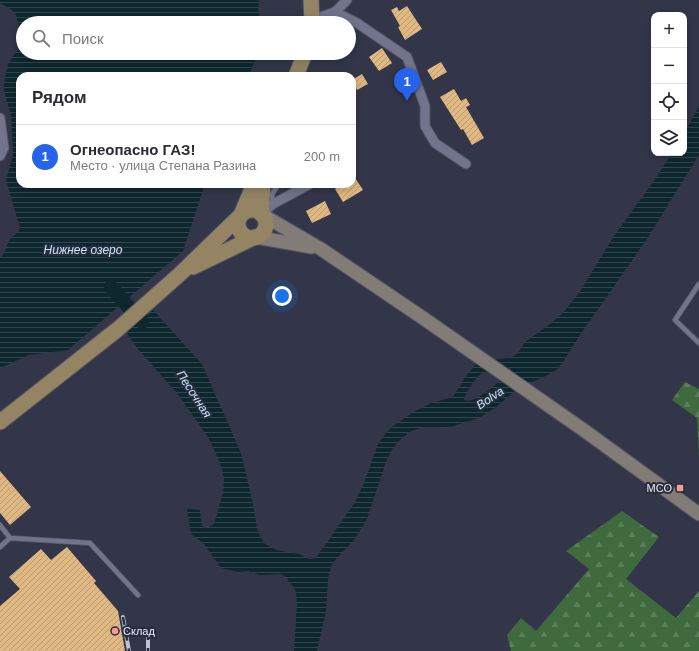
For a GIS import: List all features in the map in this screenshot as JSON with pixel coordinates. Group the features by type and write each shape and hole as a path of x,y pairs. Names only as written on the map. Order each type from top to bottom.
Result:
{"main road":[{"path":"311,0 312,16"},
{"path":"298,72 302,60"},
{"path":"252,188 238,223 240,231 247,237 256,237 322,249"},
{"path":"180,274 260,236 265,229 267,209 264,188"},
{"path":"0,422 118,329 180,274 241,215 249,210 267,209 322,249 585,431 699,514"}],"street":[{"path":"326,16 335,12 347,0"},
{"path":"335,12 343,16"},
{"path":"356,22 408,57 425,106 425,126 435,143 466,164"},
{"path":"0,118 4,148 0,156"},
{"path":"267,209 303,188"}],"lane":[{"path":"267,209 272,194 276,188"},
{"path":"699,284 675,320 699,343"},
{"path":"0,526 10,538"},
{"path":"0,547 10,538 90,543 138,596"}],"green space":[{"path":"685,382 699,389 699,456 697,418 672,400"},
{"path":"622,511 659,537 626,579 676,618 699,591 699,651 511,651 507,635 521,618 536,631 589,569 566,551"}],"water":[{"name":"Нижнее озеро","path":"0,0 259,0 258,9 260,16 16,16 12,10 0,3"},
{"name":"Нижнее озеро","path":"16,52 16,60 256,60 250,72 16,72 16,188 204,188 183,251 68,350 29,355 0,368 0,258 3,255 10,239 18,232 20,228 6,180 13,155 13,148 11,115 4,91 4,83 8,64"},
{"name":"Bolva","path":"699,106 699,155 645,242 563,362 556,370 548,375 517,389 496,407 479,418 447,428 426,427 417,429 409,432 401,439 393,448 387,459 367,519 355,539 331,566 328,580 326,611 317,651 294,651 297,603 296,593 285,576 281,574 260,575 248,571 238,572 221,568 204,544 191,534 187,509 200,510 202,525 204,528 214,524 223,493 224,480 222,469 208,437 176,392 138,349 126,332 153,310 202,364 241,453 257,528 261,538 265,544 277,550 299,554 309,559 316,558 355,502 364,483 378,444 385,434 393,426 412,413 431,403 453,397 466,376 476,364 482,361 509,358 516,355 526,341 562,314 579,293 614,236 670,156 687,156 687,128","holes":["505,367 509,367 511,369 482,395 475,399 464,400 473,383 484,372"]}],"building":[{"path":"407,6 422,29 405,40 398,27 400,26 391,10 397,7 399,11"},
{"path":"382,48 392,63 379,71 369,57"},
{"path":"441,62 447,72 433,80 427,70"},
{"path":"362,74 368,84 357,90 356,78"},
{"path":"454,89 461,101 466,98 470,105 466,107 484,138 472,145 463,129 461,130 440,97"},
{"path":"356,179 363,190 343,202 335,189 356,188"},
{"path":"325,201 331,214 312,223 306,211"},
{"path":"0,471 31,507 10,525 0,513"},
{"path":"67,547 96,581 94,583 118,611 125,651 0,651 0,606 20,589 9,577 41,549 51,560"}],"waterway":[{"name":"Песочная","path":"111,287 142,322"}],"railway":[{"path":"123,617 129,651"},
{"path":"148,632 148,651"}],"place":[{"name":"Огнеопасно ГАЗ!","path":"407,101"},
{"name":"МСО","path":"680,488"},
{"name":"Склад","path":"115,631"}]}
